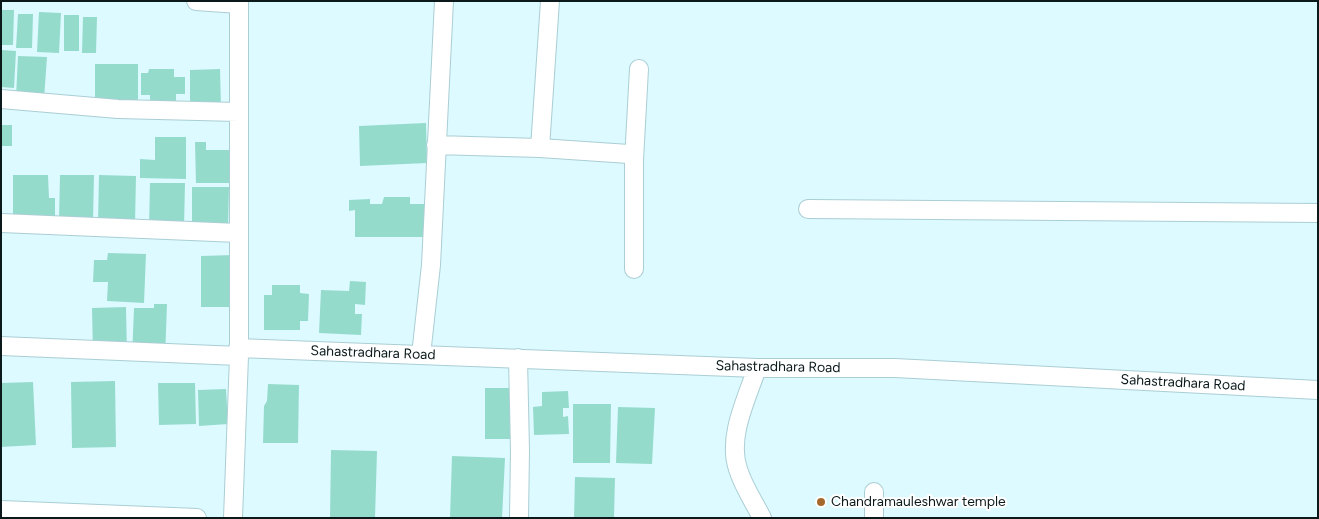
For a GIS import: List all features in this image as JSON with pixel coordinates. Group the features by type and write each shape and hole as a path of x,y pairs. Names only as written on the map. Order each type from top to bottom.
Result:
{"street":[{"path":"196,1 239,3 239,352 233,518"},
{"path":"421,354 431,265 444,1"},
{"path":"540,148 550,1"},
{"path":"634,268 634,160 639,69"},
{"path":"1,99 118,109 238,112"},
{"path":"436,145 627,153 634,160"},
{"path":"808,210 1318,213"},
{"path":"1,223 238,233"},
{"name":"Sahastradhara Road","path":"1,346 421,354 757,368 895,368 1318,390"},
{"path":"518,358 519,518"},
{"path":"757,368 736,435 736,451 737,468 762,518"},
{"path":"874,492 874,518"},
{"path":"1,510 197,518"}],"building":[{"path":"1,10 14,10 13,45 1,45"},
{"path":"39,12 61,13 59,53 37,52"},
{"path":"18,14 33,14 32,48 16,48"},
{"path":"64,15 79,15 79,51 64,51"},
{"path":"83,17 97,17 96,53 82,53"},
{"path":"1,50 16,51 14,88 1,87"},
{"path":"18,56 47,57 44,99 16,97"},
{"path":"95,64 138,64 138,104 95,104"},
{"path":"149,69 174,69 174,77 185,77 185,94 176,94 176,106 150,106 150,95 141,95 141,73 148,73"},
{"path":"220,69 221,108 190,108 190,70"},
{"path":"426,123 427,163 360,166 359,126"},
{"path":"1,125 12,125 12,146 1,146"},
{"path":"155,137 186,137 186,179 140,178 140,159 155,160"},
{"path":"195,142 206,142 206,150 230,150 231,183 196,183"},
{"path":"13,175 48,175 49,198 55,198 55,222 13,222"},
{"path":"60,175 94,175 93,221 59,221"},
{"path":"99,175 136,176 135,224 98,223"},
{"path":"150,183 185,183 184,228 149,227"},
{"path":"192,187 229,187 228,229 192,229"},
{"path":"384,197 410,197 410,204 427,204 428,237 355,237 355,210 349,211 349,200 370,199 370,204 382,204"},
{"path":"108,253 146,254 144,303 107,301 108,282 93,282 94,260 107,260"},
{"path":"233,255 232,307 201,307 201,256"},
{"path":"350,281 366,282 365,305 355,304 355,314 362,314 361,335 319,333 321,290 349,291"},
{"path":"272,285 300,285 300,293 309,294 308,321 300,321 300,330 264,330 264,295 272,295"},
{"path":"154,304 167,304 165,358 132,358 134,308 154,308"},
{"path":"126,307 127,355 93,356 92,308"},
{"path":"115,381 116,447 72,448 71,382"},
{"path":"33,382 36,445 1,447 1,383"},
{"path":"158,383 195,383 196,424 159,425"},
{"path":"268,384 299,385 298,443 263,443 264,406 267,401"},
{"path":"485,388 514,388 513,439 485,439"},
{"path":"226,389 228,424 199,426 198,390"},
{"path":"568,391 569,408 563,408 563,417 568,416 569,434 534,435 533,407 542,406 542,392"},
{"path":"573,404 611,404 610,463 573,463"},
{"path":"618,407 655,408 652,464 616,463"},
{"path":"331,450 377,451 375,518 330,518"},
{"path":"452,456 505,458 502,518 450,518"},
{"path":"575,477 615,478 614,518 574,518"}],"place":[{"name":"Chandramauleshwar temple","path":"821,502"}]}
